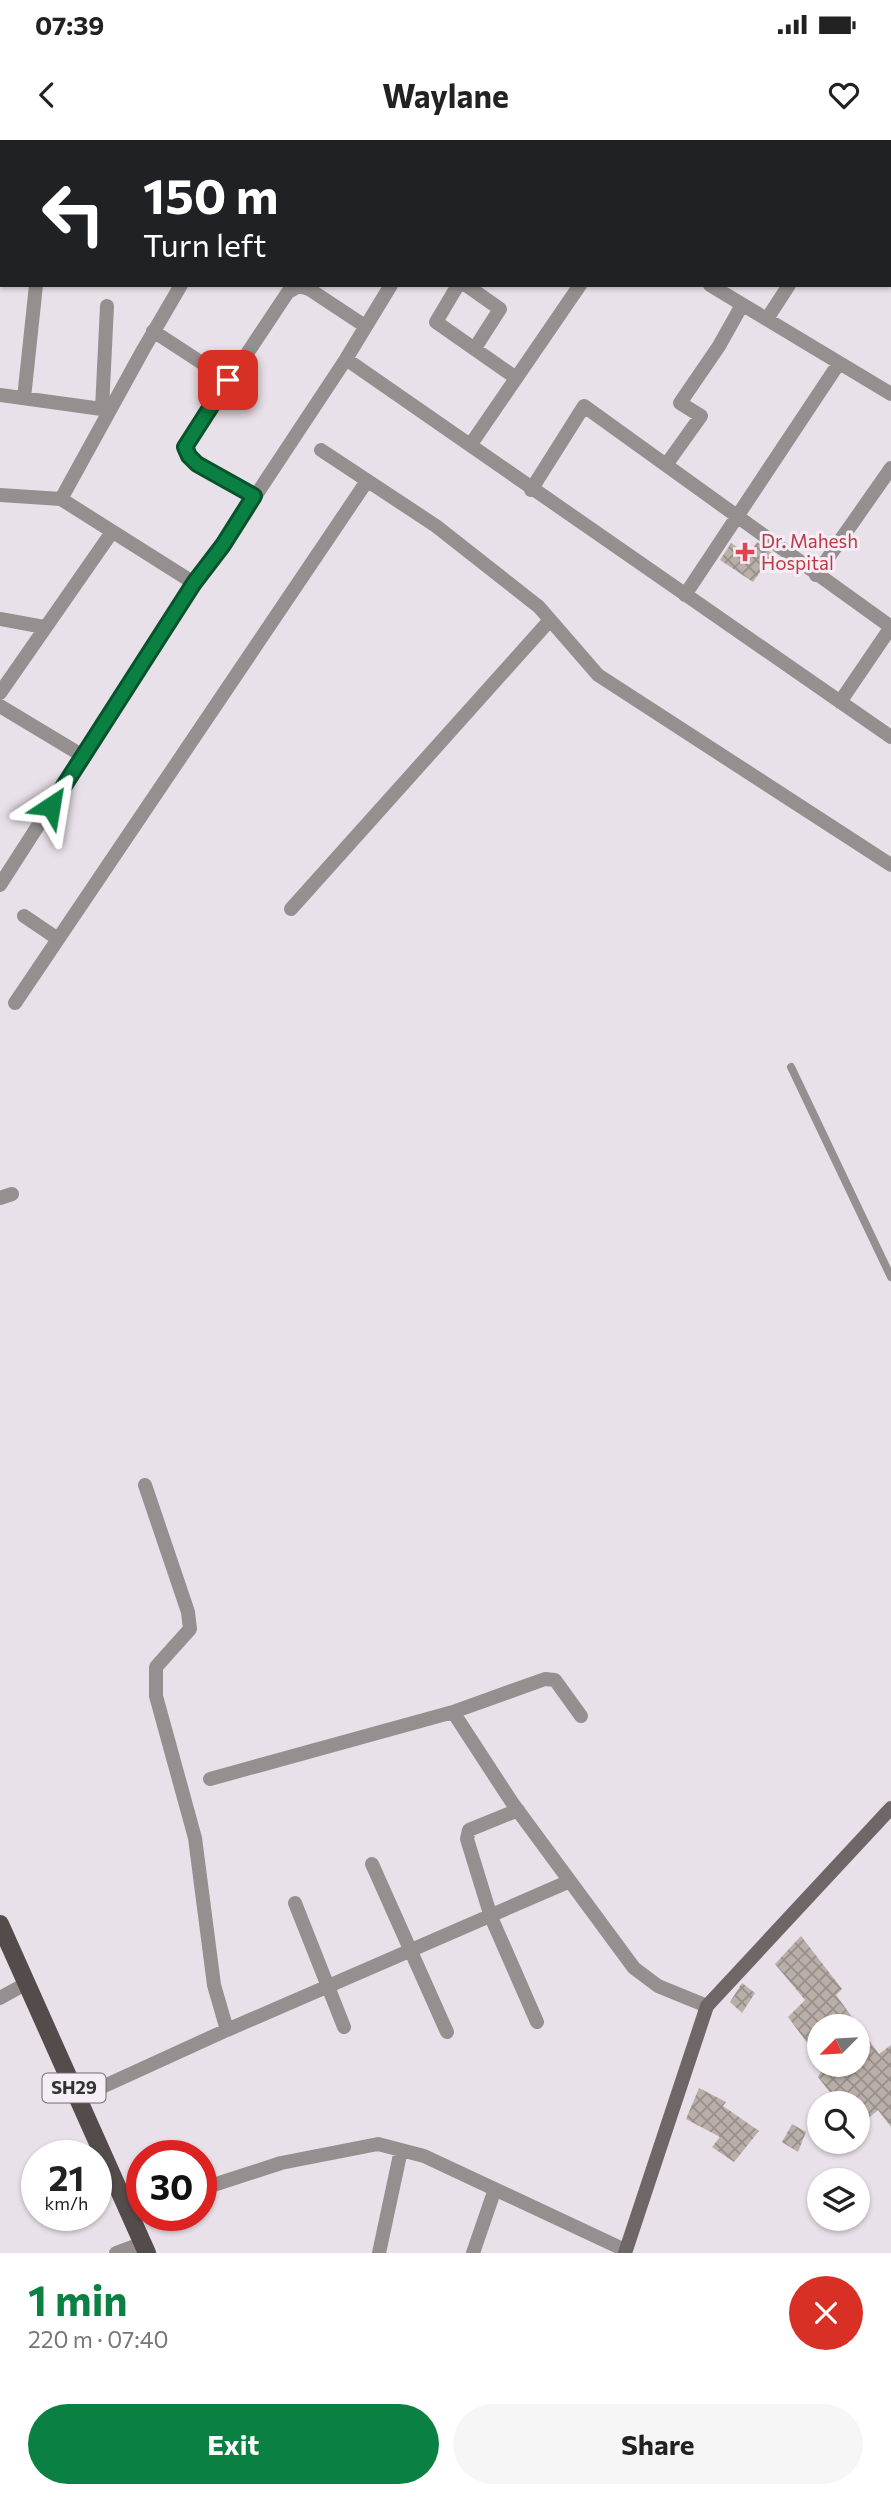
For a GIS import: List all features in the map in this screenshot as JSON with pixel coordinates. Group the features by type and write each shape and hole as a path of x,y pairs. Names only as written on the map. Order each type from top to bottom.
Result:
{"main road":[{"name":"SH29","path":"0,1924 78,2098 126,2192"}],"street":[{"path":"24,398 36,287"},
{"path":"61,499 106,410 180,287"},
{"path":"254,496 197,464 185,447 288,292 297,287"},
{"path":"302,287 365,326"},
{"path":"0,885 194,583 223,545 346,359 390,287"},
{"path":"457,287 436,322 516,378"},
{"path":"469,287 500,309 475,348"},
{"path":"471,444 579,287"},
{"path":"713,287 891,394"},
{"path":"767,319 788,287"},
{"path":"666,465 701,416 680,403 719,346 742,305"},
{"path":"106,410 107,306"},
{"path":"153,331 228,380"},
{"path":"346,359 471,444 531,490 891,737"},
{"path":"685,595 839,363"},
{"path":"0,395 106,410"},
{"path":"531,490 584,406 891,627 840,702"},
{"path":"321,450 436,526 539,607 598,675 891,865"},
{"path":"816,575 891,468"},
{"path":"15,1003 367,481"},
{"path":"0,495 61,499 194,583"},
{"path":"0,693 112,532"},
{"path":"0,619 44,627"},
{"path":"291,909 550,620"},
{"path":"0,706 83,756"},
{"path":"24,916 58,939"},
{"path":"145,1485 188,1612 190,1629 156,1667 156,1696 195,1838 214,1985 227,2030"},
{"path":"209,1779 453,1712 545,1679 555,1680 581,1716"},
{"path":"453,1712 518,1810 634,1968 658,1986 707,2006"},
{"path":"217,2184 293,2161 378,2144 424,2156 625,2252 707,2006 891,1808"},
{"path":"518,1810 476,1826 469,1830 467,1839 491,1917 537,2022"},
{"path":"372,1864 447,2032"},
{"path":"78,2098 326,1986 570,1881"},
{"path":"295,1903 344,2028"},
{"path":"0,1998 27,1983"},
{"path":"379,2253 401,2150"},
{"path":"473,2253 495,2189"},
{"path":"116,2253 145,2248"}],"lane":[{"path":"791,1067 891,1277"}],"building":[{"path":"757,542 773,554 753,582 720,560 731,543 749,555"},
{"path":"801,1936 842,1989 836,1995 850,2014 807,2014 807,2043 788,2017 805,2000 775,1964"},
{"path":"742,1983 755,1993 742,2013 730,2002"},
{"path":"870,2042 879,2054 891,2045 891,2127 878,2110 870,2117 870,2091 829,2091 818,2077 870,2077"},
{"path":"699,2088 726,2102 723,2106 759,2131 734,2162 712,2147 720,2137 686,2119"},
{"path":"792,2124 806,2132 798,2152 782,2142"}],"place":[{"name":"Dr. Mahesh Hospital","path":"745,552"}],"route":[{"path":"51,806 194,583 223,545 254,496 197,464 185,447 228,380"}]}
